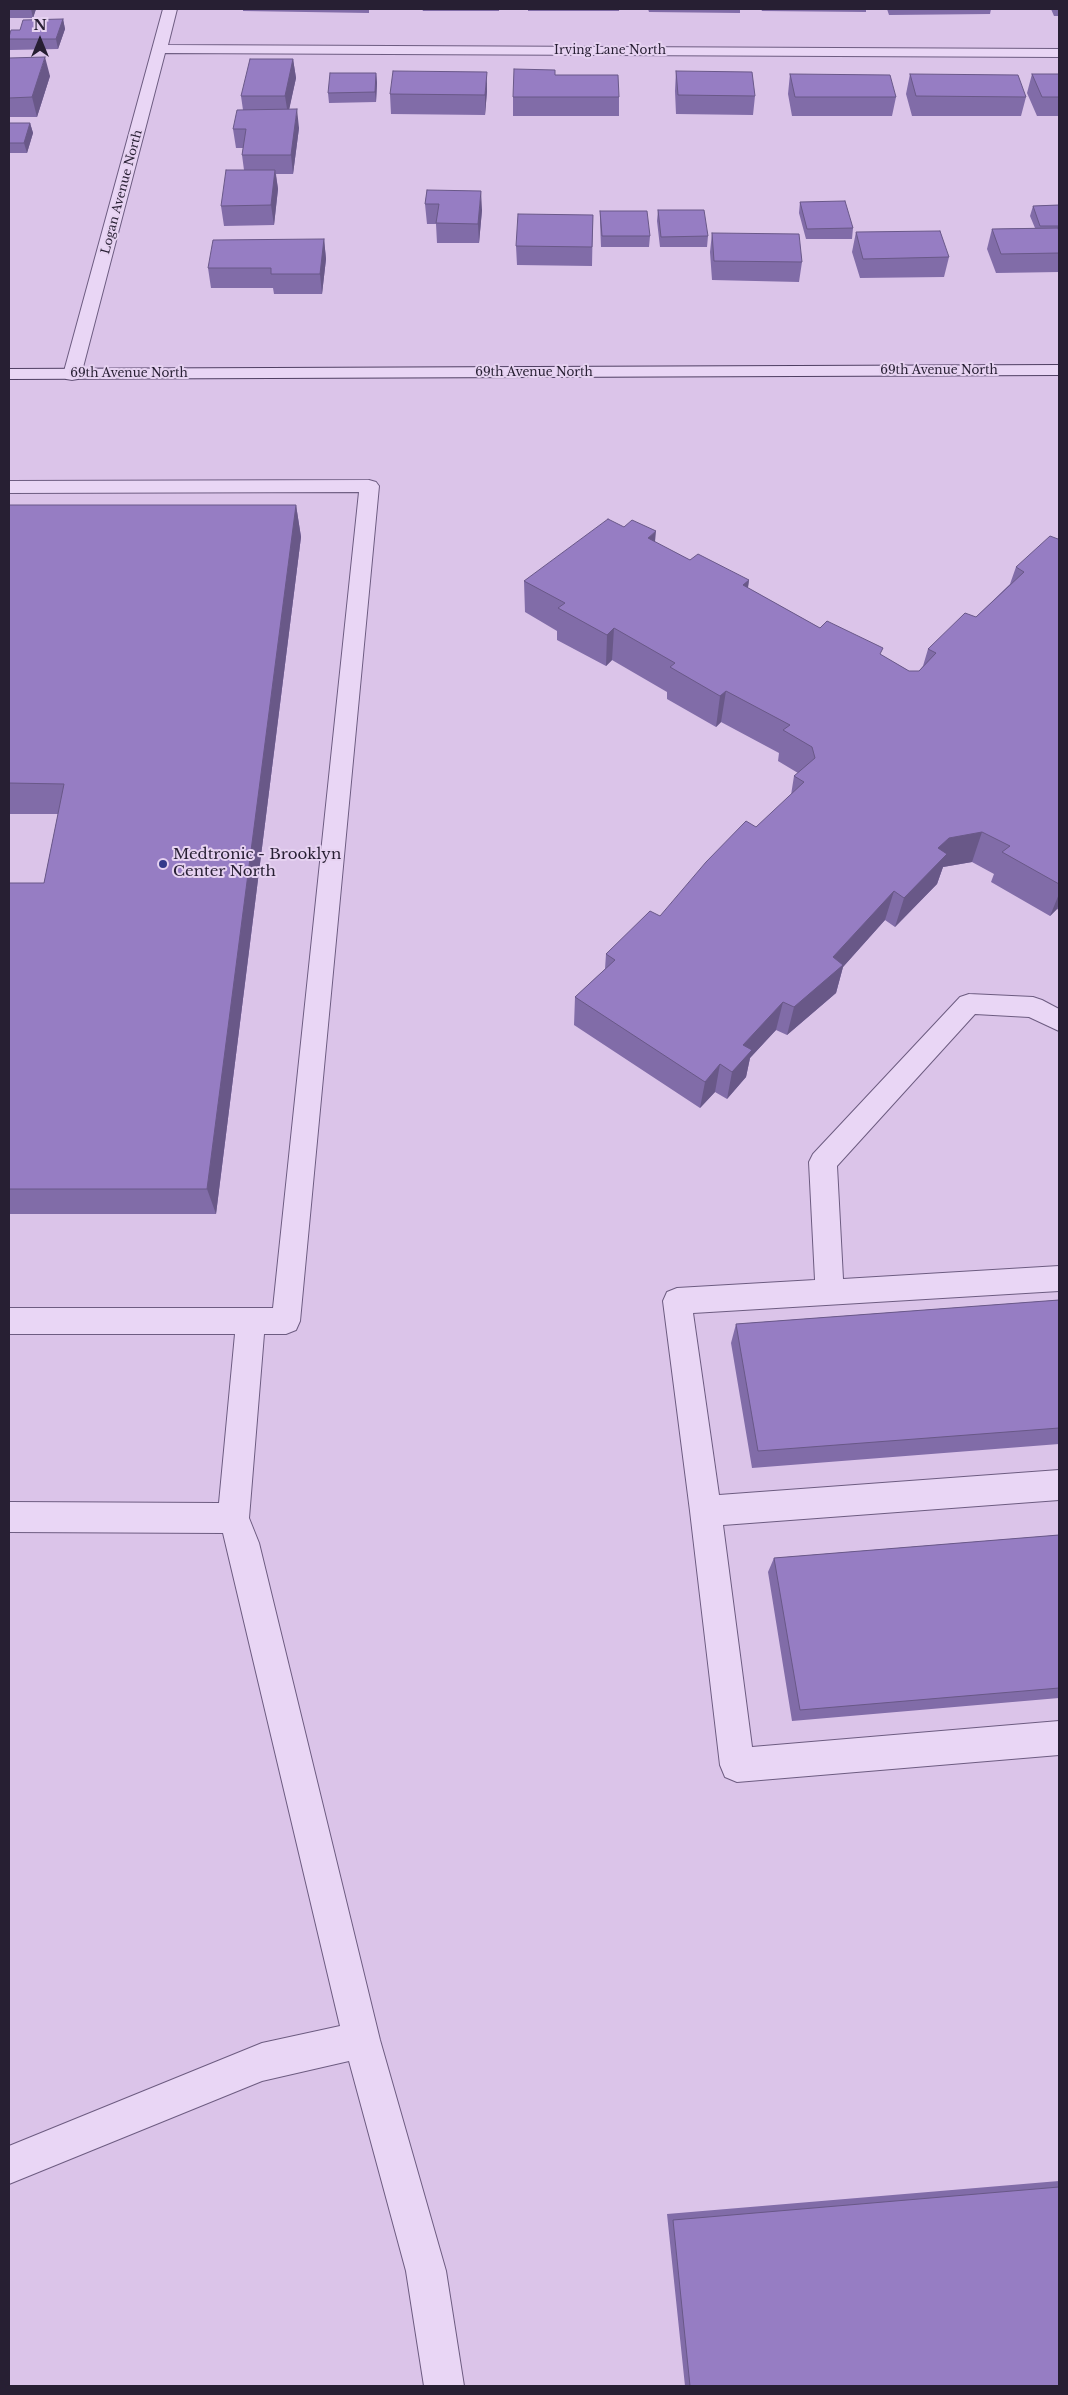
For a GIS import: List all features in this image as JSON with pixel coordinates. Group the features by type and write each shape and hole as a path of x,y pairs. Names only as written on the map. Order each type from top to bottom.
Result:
{"street":[{"name":"Logan Avenue North","path":"72,375 161,49 170,9"},
{"name":"Irving Lane North","path":"161,49 1059,53"},
{"name":"69th Avenue North","path":"9,374 1059,370"},
{"path":"9,487 369,486 286,1321 9,1321"},
{"path":"830,1292 823,1162 969,1004 1033,1007 1059,1022"},
{"path":"1059,1279 677,1301 706,1511 737,1765 1059,1738"},
{"path":"251,1321 233,1518 243,1543 362,2040 426,2271 444,2386"},
{"path":"706,1511 1059,1485"},
{"path":"9,1517 233,1518"},
{"path":"9,2165 262,2062 362,2040"}],"building":[{"path":"63,19 56,39 9,39 11,30 20,30 23,20"},
{"path":"45,57 32,97 9,98 9,58"},
{"path":"250,59 293,59 285,96 241,96"},
{"path":"514,69 555,70 555,75 618,75 619,97 513,97"},
{"path":"393,71 487,72 485,95 390,94"},
{"path":"676,71 752,72 755,96 678,95"},
{"path":"330,73 376,73 375,92 328,93"},
{"path":"790,74 890,75 896,97 795,97"},
{"path":"910,74 1018,75 1026,97 916,96"},
{"path":"1032,74 1059,74 1059,97 1042,97"},
{"path":"297,109 291,155 242,155 246,129 233,129 237,110"},
{"path":"9,123 30,123 24,143 9,143"},
{"path":"226,170 275,170 271,205 221,206"},
{"path":"427,190 481,191 478,224 436,223 439,204 425,204"},
{"path":"845,201 853,228 807,229 800,202"},
{"path":"1059,205 1059,226 1040,226 1033,206"},
{"path":"658,210 704,210 708,236 661,237"},
{"path":"600,211 647,211 650,236 602,236"},
{"path":"518,214 593,215 592,247 516,246"},
{"path":"1058,228 1059,253 1001,254 992,229"},
{"path":"940,231 949,257 863,259 856,232"},
{"path":"712,233 799,234 802,262 714,261"},
{"path":"324,239 320,274 271,274 271,268 208,268 213,240"},
{"name":"Medtronic - Brooklyn Center North","path":"9,505 296,505 207,1189 9,1189 9,883 44,883 64,784 9,783"},
{"path":"608,519 624,527 632,520 656,531 648,538 690,560 698,554 749,580 743,585 820,628 827,621 883,648 880,654 909,671 919,671 936,653 928,649 965,613 976,617 1024,572 1016,567 1050,536 1059,538 1059,884 1002,852 1010,846 982,832 949,838 938,848 947,854 904,898 894,891 833,957 843,965 794,1007 783,1002 743,1045 752,1050 732,1072 720,1064 705,1082 575,997 615,960 606,954 650,911 660,916 706,862 746,821 756,827 804,782 794,776 815,758 812,747 783,730 790,725 726,691 720,696 670,667 675,663 614,628 607,635 558,608 565,603 524,581"},
{"path":"1059,1300 1059,1428 758,1451 736,1324"},
{"path":"1059,1535 1059,1688 800,1710 774,1558"},
{"path":"1059,2187 1059,2386 690,2386 673,2220"}],"place":[{"name":"Medtronic - Brooklyn Center North","path":"163,864"}]}
